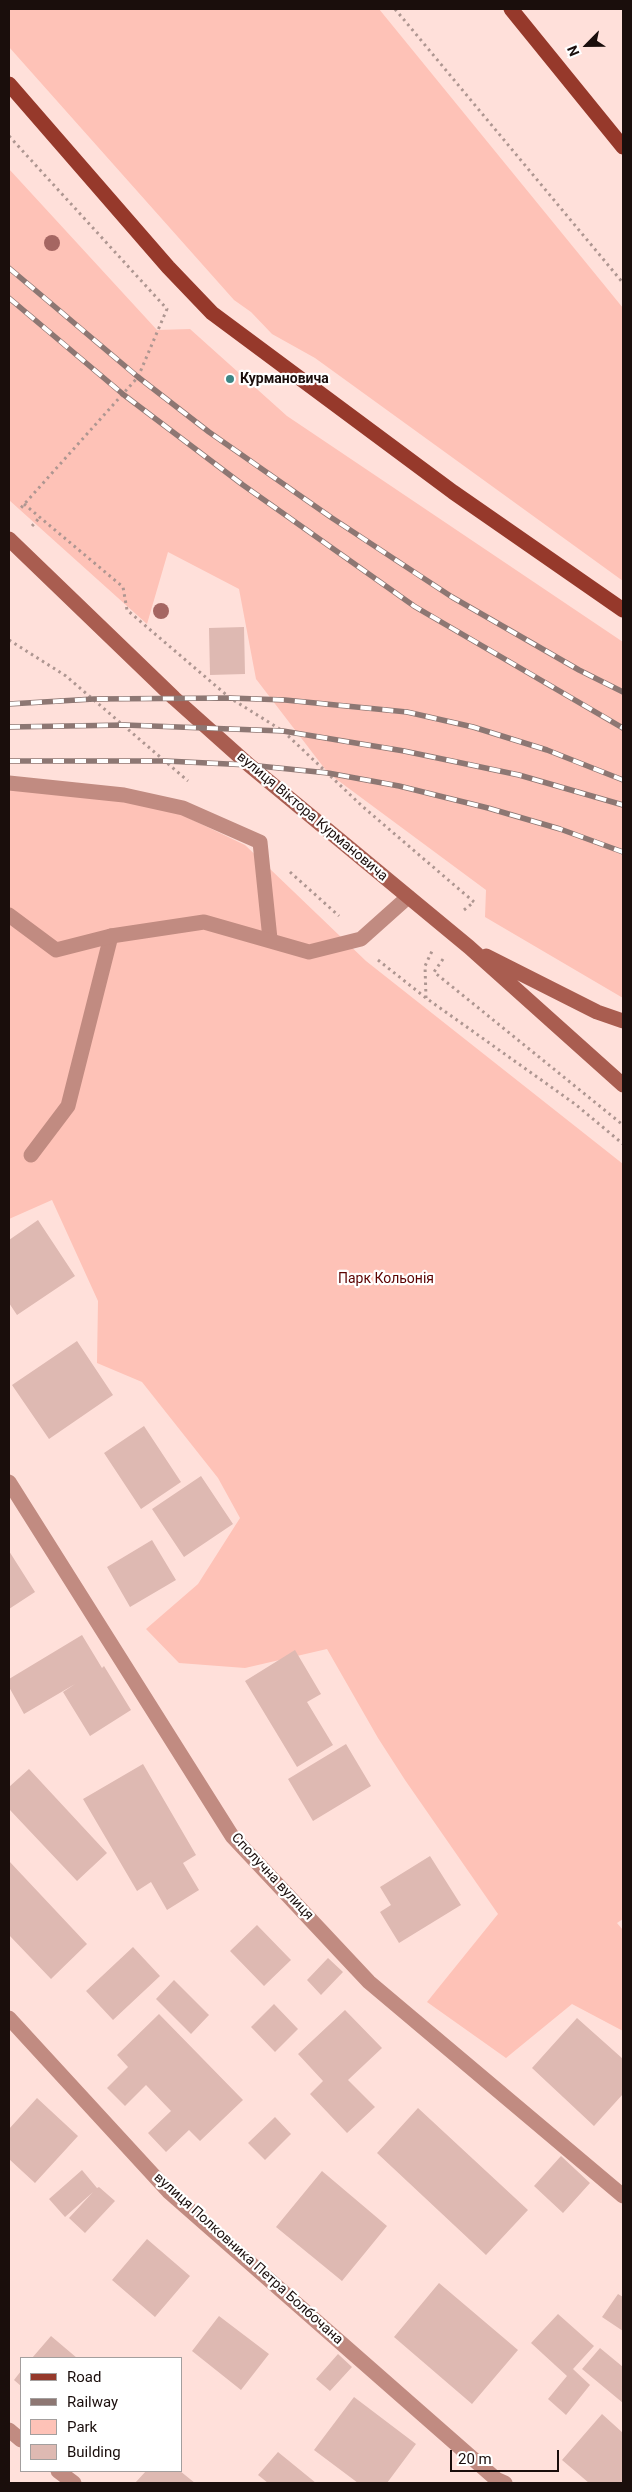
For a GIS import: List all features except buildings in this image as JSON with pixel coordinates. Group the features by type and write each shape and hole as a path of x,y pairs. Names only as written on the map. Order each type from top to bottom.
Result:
{"main road":[{"path":"511,9 623,147"},
{"path":"9,84 168,267 212,313 453,492 623,610"}],"street":[{"name":"вулиця Віктора Курмановича","path":"9,539 174,698 249,765 469,947 623,1085"},
{"path":"9,783 124,795 183,808 260,842 270,940"},
{"path":"9,914 56,950 111,936 204,922 309,952 361,939 408,897"},
{"path":"31,1155 68,1106 111,936"},
{"path":"469,947 597,1012 623,1021"},
{"name":"Сполучна вулиця","path":"9,1482 232,1836 368,1982 623,2196"},
{"name":"вулиця Полковника Петра Болбочана","path":"9,2018 168,2191 498,2482"},
{"path":"9,2430 20,2439"},
{"path":"59,2472 74,2483"}],"path":[{"path":"395,9 623,283"},
{"path":"9,136 167,309 138,377 20,510"},
{"path":"24,504 123,588 127,610 230,698 283,731 362,806 474,902"},
{"path":"371,954 426,998 575,1104 623,1144"}],"green space":[{"path":"9,9 379,9 623,308 623,581 315,358 272,334 251,312 234,300 9,47"},
{"path":"9,169 157,330 190,329 287,416 623,642 623,998 485,917 486,890 328,773 256,679 239,589 168,552 147,624 9,500"},
{"name":"Парк Кольонія","path":"9,785 149,799 245,845 366,961 623,1164 623,1919 617,1923 623,1930 623,2031 572,2004 506,2058 427,2002 498,1914 405,1780 378,1738 327,1649 245,1668 179,1663 146,1629 198,1584 240,1518 218,1478 142,1382 97,1363 98,1301 52,1200 9,1219"}],"railway":[{"path":"9,268 138,377 209,432 332,518 452,597 579,670 623,692"},
{"path":"9,298 124,395 243,485 414,606 623,728"},
{"path":"9,704 94,699 230,698 285,700 407,712 473,727 547,750 623,780"},
{"path":"9,727 125,725 283,731 404,751 519,775 623,805"},
{"path":"9,761 166,761 249,765 328,773 399,786 488,808 560,829 623,852"}],"place":[{"name":"Курмановича","path":"230,379"}]}
